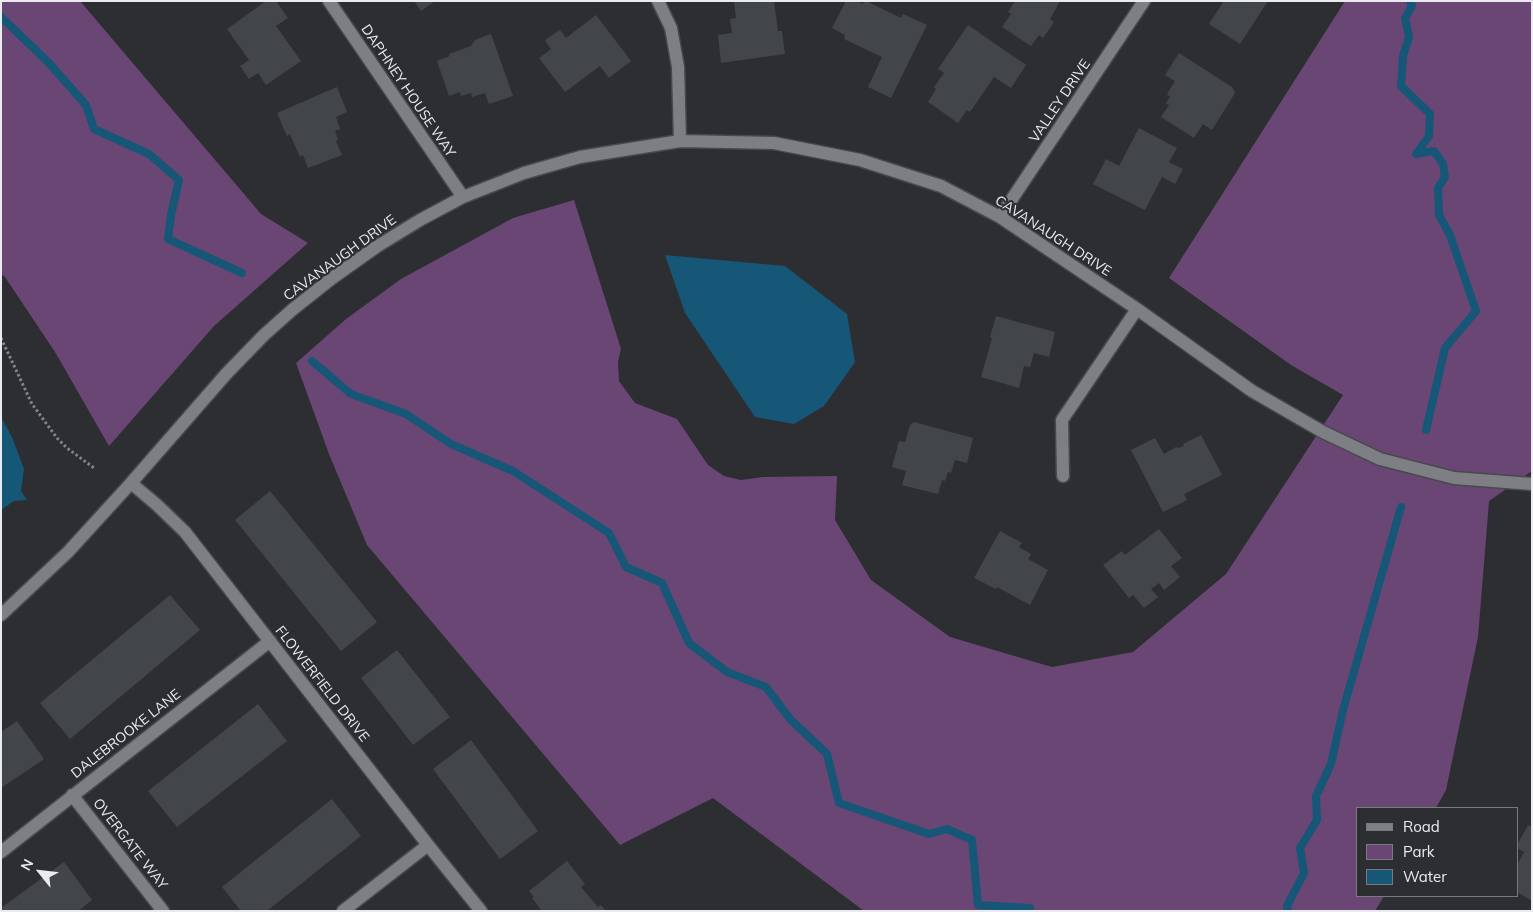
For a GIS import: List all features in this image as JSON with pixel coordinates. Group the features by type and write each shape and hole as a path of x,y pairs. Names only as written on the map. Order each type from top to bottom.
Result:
{"street":[{"name":"DAPHNEY HOUSE WAY","path":"329,1 463,198"},
{"path":"658,1 671,28 678,67 680,141"},
{"name":"VALLEY DRIVE","path":"1000,217 1144,1"},
{"name":"CAVANAUGH DRIVE","path":"1,615 68,552 227,373 264,335 331,279 420,220 463,198 524,172 580,157 680,141 774,143 860,160 941,186 1000,217 1137,309 1252,391 1323,432 1380,460 1454,478 1532,484"},
{"path":"1063,476 1062,420 1137,309"},
{"name":"FLOWERFIELD DRIVE","path":"131,483 158,505 185,532 481,911"},
{"name":"DALEBROOKE LANE","path":"1,852 270,640"},
{"name":"OVERGATE WAY","path":"72,795 163,911"},
{"path":"343,911 428,844"}],"path":[{"path":"1,338 32,404 57,438 94,468"}],"green space":[{"path":"1,1 80,1 261,214 308,243 214,326 109,446 55,352 5,277 1,274"},
{"path":"1345,1 1532,1 1532,471 1489,501 1478,637 1446,790 1437,807 1356,807 1356,897 1383,897 1375,911 864,911 713,798 620,845 367,545 329,454 296,363 346,319 401,279 513,218 574,200 621,349 618,361 619,381 635,403 677,419 708,465 724,476 741,480 763,477 837,476 835,520 871,580 950,637 1052,667 1133,652 1226,574 1343,395 1291,365 1169,278"}],"water":[{"path":"665,255 785,266 847,314 855,362 824,406 794,424 755,417 685,313"},
{"path":"1,417 12,437 24,469 21,491 27,500 14,501 1,510"}],"building":[{"path":"266,1 276,1 288,18 276,26 301,61 266,85 258,73 249,79 240,66 249,60 227,29"},
{"path":"414,1 435,1 421,11"},
{"path":"734,1 774,1 778,31 782,31 785,54 721,63 718,35 732,33 730,19 736,18"},
{"path":"846,1 857,1 863,4 866,1 901,18 903,14 927,25 891,98 868,87 882,57 844,39 845,35 832,28"},
{"path":"1015,1 1060,1 1050,19 1054,22 1043,38 1039,35 1031,46 1002,27 1011,14 1008,12"},
{"path":"1224,1 1268,1 1240,44 1209,24"},
{"path":"596,15 631,61 609,78 600,66 565,92 539,58 551,49 545,40 560,30 566,38"},
{"path":"968,25 1026,65 1011,88 994,77 970,112 967,110 958,123 928,102 936,89 934,87 944,73 938,69"},
{"path":"491,34 513,96 489,104 485,93 472,97 471,93 461,96 460,92 449,96 437,61 450,56 449,54 471,46 475,40"},
{"path":"1179,53 1232,87 1235,93 1212,130 1203,124 1194,138 1161,117 1169,105 1166,103 1170,97 1167,94 1175,81 1165,75"},
{"path":"337,87 347,112 336,117 340,129 335,131 338,140 336,141 342,155 308,168 303,155 300,157 290,134 287,136 277,113"},
{"path":"1139,128 1177,148 1169,162 1183,169 1175,184 1162,177 1145,210 1093,184 1106,159 1119,166"},
{"path":"996,316 1055,332 1049,357 1034,353 1030,367 1024,366 1019,388 981,377"},
{"path":"914,422 973,438 967,463 955,460 951,473 948,472 945,481 942,480 938,494 902,485 906,471 892,467 899,441 905,442 910,425"},
{"path":"1201,435 1222,475 1184,494 1187,500 1163,512 1131,450 1155,438 1164,454 1176,447 1184,446 1183,444"},
{"path":"270,491 377,622 341,651 235,520"},
{"path":"1159,529 1182,558 1171,566 1180,577 1164,590 1159,583 1151,589 1158,597 1144,608 1133,595 1129,598 1103,565 1122,551 1125,555"},
{"path":"1000,531 1022,543 1019,547 1031,554 1028,559 1048,570 1030,605 997,587 996,589 974,578"},
{"path":"170,595 200,630 70,739 40,703"},
{"path":"397,650 450,717 413,745 361,678"},
{"path":"258,704 287,741 177,827 148,791"},
{"path":"17,721 44,759 1,788 1,732"},
{"path":"471,740 538,831 500,859 433,769"},
{"path":"332,799 361,836 267,911 241,911 222,887"},
{"path":"1528,825 1532,827 1532,901 1518,893 1518,863 1524,852 1518,849 1518,843"},
{"path":"567,861 585,884 581,887 598,907 601,905 606,911 542,911 529,891"},
{"path":"64,862 92,900 78,911 1,911 1,908"}],"waterway":[{"path":"1410,1 1412,6 1405,18 1409,37 1403,56 1401,86 1430,114 1429,136 1416,154 1434,151 1443,164 1445,177 1438,188 1439,215 1450,235 1476,311 1445,348 1426,430"},
{"path":"1,17 48,62 86,105 94,129 149,154 179,180 168,239 242,273"},
{"path":"312,361 351,394 406,414 451,444 513,471 609,533 626,567 662,583 689,643 727,672 766,687 790,719 827,754 839,803 929,834 947,829 972,840 978,905 1030,908 1030,911"},
{"path":"1288,911 1287,906 1304,873 1300,848 1317,820 1316,796 1331,764 1343,710 1401,507"}]}
